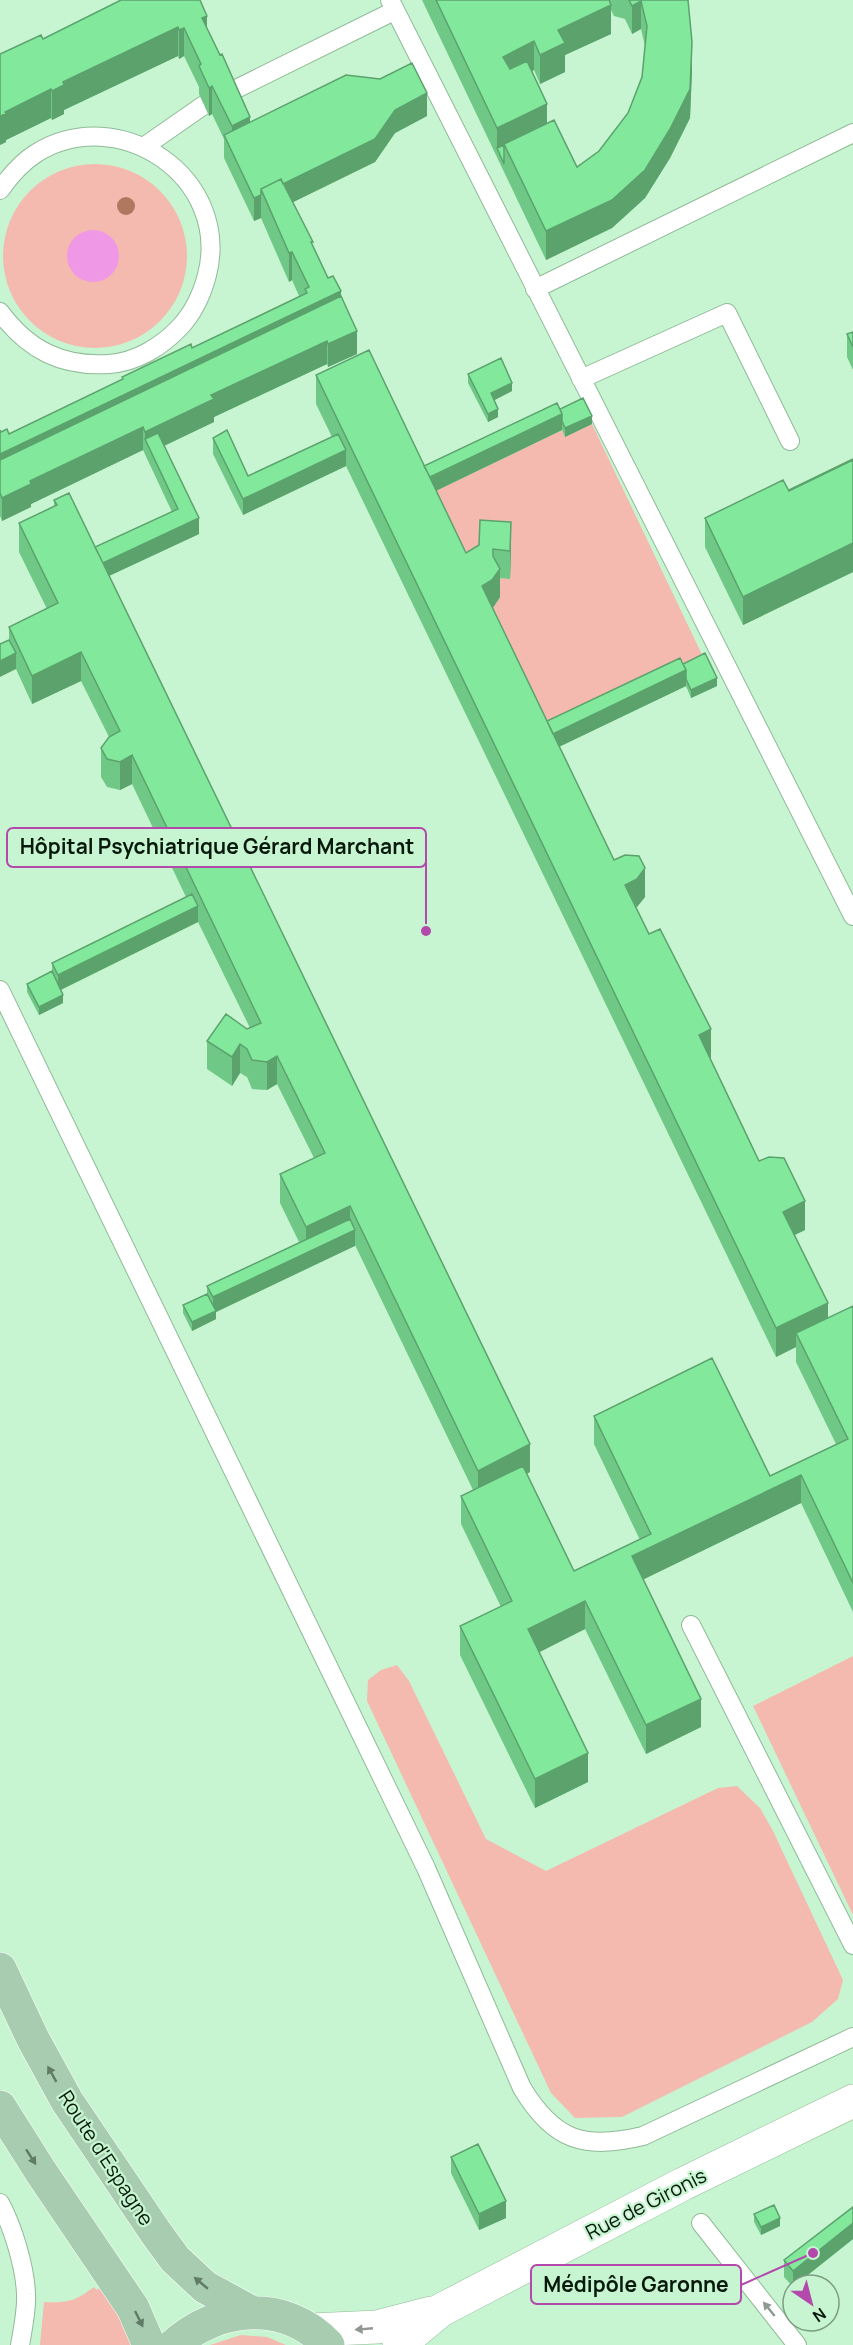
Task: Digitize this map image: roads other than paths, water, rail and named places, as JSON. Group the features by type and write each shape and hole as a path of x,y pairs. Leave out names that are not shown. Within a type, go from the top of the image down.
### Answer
{"main road":[{"name":"Route d'Espagne","path":"0,1970 33,2039 67,2101 175,2259 205,2287 251,2312"},
{"path":"0,2107 133,2308 149,2345"},
{"path":"174,2345 186,2334 206,2322 228,2315 251,2312 272,2314 292,2320 320,2338"}],"street":[{"name":"Rue de Gironis","path":"399,2345 441,2310 683,2184 853,2101"},
{"name":"Rue de Gironis","path":"320,2338 377,2327 441,2310"}],"lane":[{"path":"228,93 392,5 853,916"},
{"path":"145,146 204,105"},
{"path":"535,289 853,133"},
{"path":"0,190 13,173 34,154 61,142 89,136 117,138 145,146 169,162 189,183 203,208 210,236 210,264 203,292 189,317 169,338 145,354 118,363 89,365 61,360 35,348 13,330 0,312"},
{"path":"581,379 727,313 790,441"},
{"path":"0,990 421,1857 522,2088 535,2109 550,2125 570,2136 589,2142 617,2142 643,2136 853,2037"},
{"path":"691,1625 853,1945"},
{"path":"0,2204 7,2216 24,2275 27,2295 20,2345"},
{"path":"701,2223 797,2345"}],"place":[{"name":"Hôpital Psychiatrique Gérard Marchant","path":"426,931"},
{"name":"Médipôle Garonne","path":"813,2253"}]}
